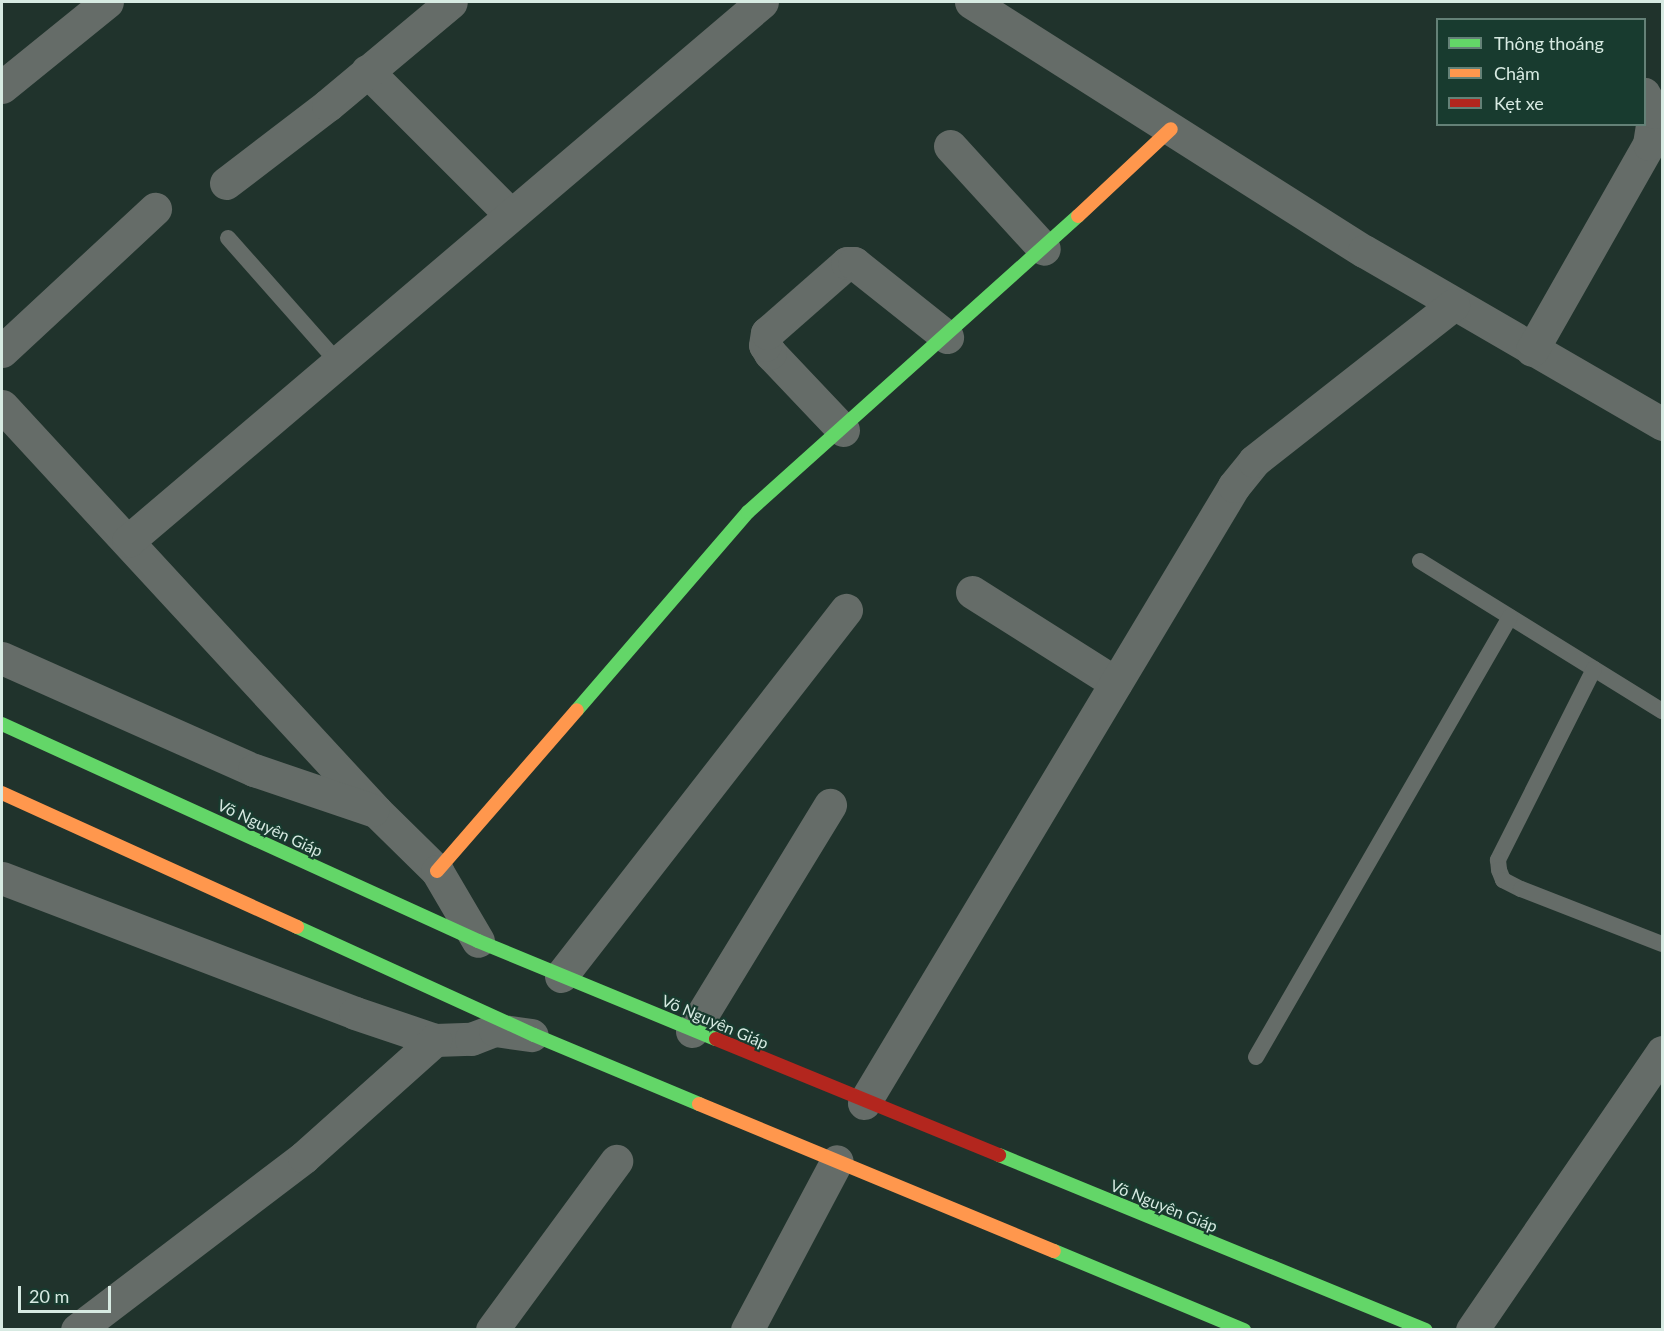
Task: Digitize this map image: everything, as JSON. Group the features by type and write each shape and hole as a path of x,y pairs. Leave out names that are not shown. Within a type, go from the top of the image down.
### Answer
{"main road":[{"path":"437,871 724,538 1044,249 1172,129"},
{"name":"Võ Nguyên Giáp","path":"2,724 478,941 864,1102 1425,1329"},
{"path":"2,793 534,1035 1244,1329"}],"street":[{"path":"2,87 108,2"},
{"path":"226,183 451,2"},
{"path":"128,541 762,2"},
{"path":"971,2 1452,305 1662,424"},
{"path":"368,71 510,214"},
{"path":"1532,350 1649,144 1654,112 1646,98"},
{"path":"950,147 1044,249"},
{"path":"2,351 155,209"},
{"path":"843,430 770,353 765,345 767,333 847,263 854,263 947,337"},
{"path":"864,1102 1234,486 1254,461 1452,305"},
{"path":"2,406 376,812 437,871 478,941"},
{"path":"972,592 1116,683"},
{"path":"561,976 846,610"},
{"path":"2,658 254,770 376,812"},
{"path":"692,1031 830,805"},
{"path":"2,878 355,1013 435,1040 471,1039 495,1030 534,1035"},
{"path":"77,1329 304,1157 435,1040"},
{"path":"1472,1329 1662,1052"},
{"path":"492,1329 616,1161"},
{"path":"747,1329 837,1161"}],"lane":[{"path":"228,238 337,361"},
{"path":"1420,561 1662,711"},
{"path":"1256,1057 1510,617"},
{"path":"1594,669 1498,860 1498,870 1503,880 1521,889 1662,944"}],"traffic: fast":[{"path":"577,710 748,512 1078,216"},
{"path":"2,724 478,941 716,1039"},
{"path":"297,927 534,1035 699,1104"},
{"path":"999,1155 1425,1330"},
{"path":"1054,1251 1244,1330"}],"traffic: slow":[{"path":"1078,216 1171,129"},
{"path":"437,871 577,710"},
{"path":"2,793 297,927"},
{"path":"699,1104 1054,1251"}],"traffic: jam":[{"path":"716,1039 999,1155"}]}
